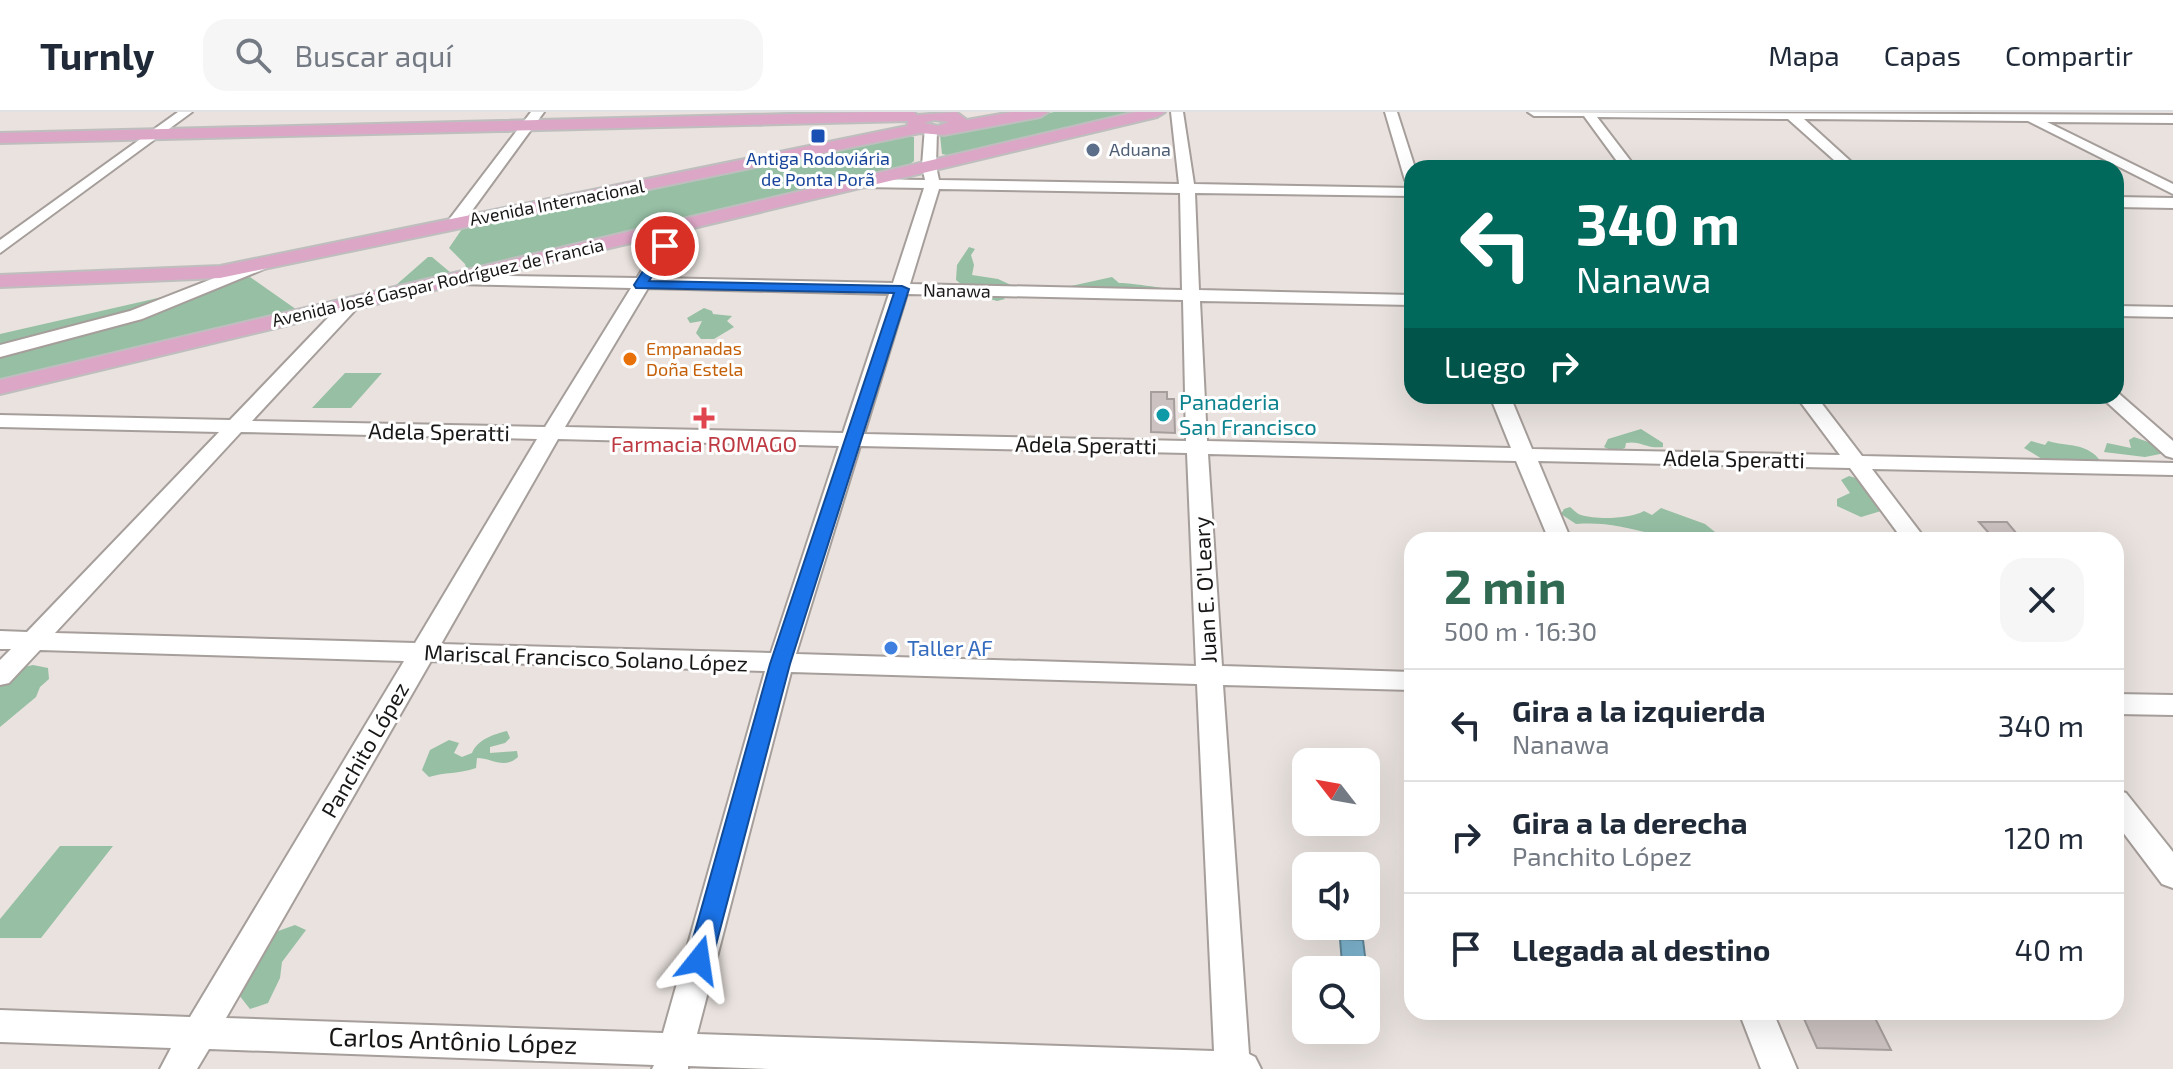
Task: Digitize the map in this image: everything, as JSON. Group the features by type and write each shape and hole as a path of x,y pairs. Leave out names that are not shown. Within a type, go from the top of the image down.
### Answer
{"main road":[{"path":"529,124 932,123 1006,112"},
{"name":"Avenida Internacional","path":"0,281 194,275 263,264 932,123 1040,112"},
{"name":"Avenida José Gaspar Rodríguez de Francia","path":"0,387 861,183 931,175 1157,112"},
{"path":"9,142 422,132 529,124 884,114 932,123"}],"street":[{"path":"0,248 186,112"},
{"name":"Juan E. O'Leary","path":"1177,112 1187,188 1197,448 1232,1069"},
{"path":"1391,112 1406,160"},
{"path":"1534,112 2173,119"},
{"path":"1588,112 1623,160"},
{"path":"1790,114 1842,160"},
{"path":"2023,115 2113,160"},
{"path":"673,1059 780,664 902,289 931,175 932,123"},
{"path":"454,224 529,124"},
{"path":"2124,166 2173,190"},
{"path":"931,175 1187,188 1404,192"},
{"path":"2124,202 2173,203"},
{"name":"Panchito López","path":"178,1069 550,435 677,226"},
{"path":"0,351 136,315 263,264"},
{"name":"Nanawa","path":"455,279 1404,300"},
{"path":"0,676 352,303"},
{"path":"2124,311 2173,312"},
{"path":"1503,404 1557,532"},
{"path":"1812,404 1909,532"},
{"path":"2119,404 2173,452"},
{"name":"Adela Speratti","path":"0,421 2173,469"},
{"name":"Mariscal Francisco Solano López","path":"0,640 1404,681"},
{"path":"2124,704 2173,705"},
{"path":"2124,811 2173,875"},
{"path":"1759,1020 1779,1069"},
{"name":"Carlos Antônio López","path":"0,1026 199,1032 673,1059 1243,1069"}],"green space":[{"path":"1054,112 1142,112 952,156 942,154 940,135 945,133"},
{"path":"905,136 914,137 914,161 907,166 467,271 465,264 449,248 468,225"},
{"path":"969,247 975,249 971,255 974,265 972,275 998,279 1011,285 998,293 1005,299 997,301 973,294 956,280 957,265"},
{"path":"428,257 451,273 395,286"},
{"path":"250,277 297,310 12,377 0,384 0,334"},
{"path":"1112,277 1119,283 1180,291 1071,286"},
{"path":"704,308 713,314 732,316 727,321 734,327 714,339 701,339 696,333 702,321 690,323 687,318"},
{"path":"345,373 382,373 351,408 312,408"},
{"path":"1641,429 1663,443 1663,447 1631,442 1615,452 1604,447 1608,439"},
{"path":"2134,437 2151,443 2165,453 2145,457 2104,452 2107,443 2131,448 2129,440"},
{"path":"2031,441 2084,448 2101,462 2047,462 2024,448"},
{"path":"1849,476 1859,479 1882,504 1881,511 1861,517 1837,506 1837,499 1850,493 1841,480"},
{"path":"1570,507 1581,515 1604,518 1630,516 1644,511 1652,515 1661,508 1705,524 1715,532 1644,532 1623,527 1576,524 1561,514"},
{"path":"33,665 48,668 49,679 40,687 36,697 0,727 0,679 14,669"},
{"path":"507,731 510,738 505,743 490,747 490,753 517,751 518,757 513,761 503,763 477,758 476,768 429,777 422,770 430,750 449,740 459,743 454,753 462,757 472,753 486,738"},
{"path":"60,846 113,846 41,938 0,938 0,919"},
{"path":"295,925 306,930 282,962 280,978 268,1003 250,1009 235,990 267,935"}],"water":[{"path":"1340,940 1363,940 1365,956 1341,956"}],"building":[{"name":"Panaderia San Francisco","path":"1151,392 1167,392 1167,399 1174,399 1175,433 1151,432"},
{"path":"1979,522 2007,522 2015,532 1988,532"},
{"path":"1805,1020 1876,1020 1891,1050 1817,1048"}],"place":[{"name":"Antiga Rodoviária de Ponta Porã","path":"818,136"},
{"name":"Aduana","path":"1093,150"},
{"name":"Empanadas Doña Estela","path":"630,359"},
{"name":"Panaderia San Francisco","path":"1163,415"},
{"name":"Farmacia ROMAGO","path":"704,418"},
{"name":"Taller AF","path":"891,648"}],"route":[{"path":"665,246 641,285 902,289 780,664 699,960"}]}
